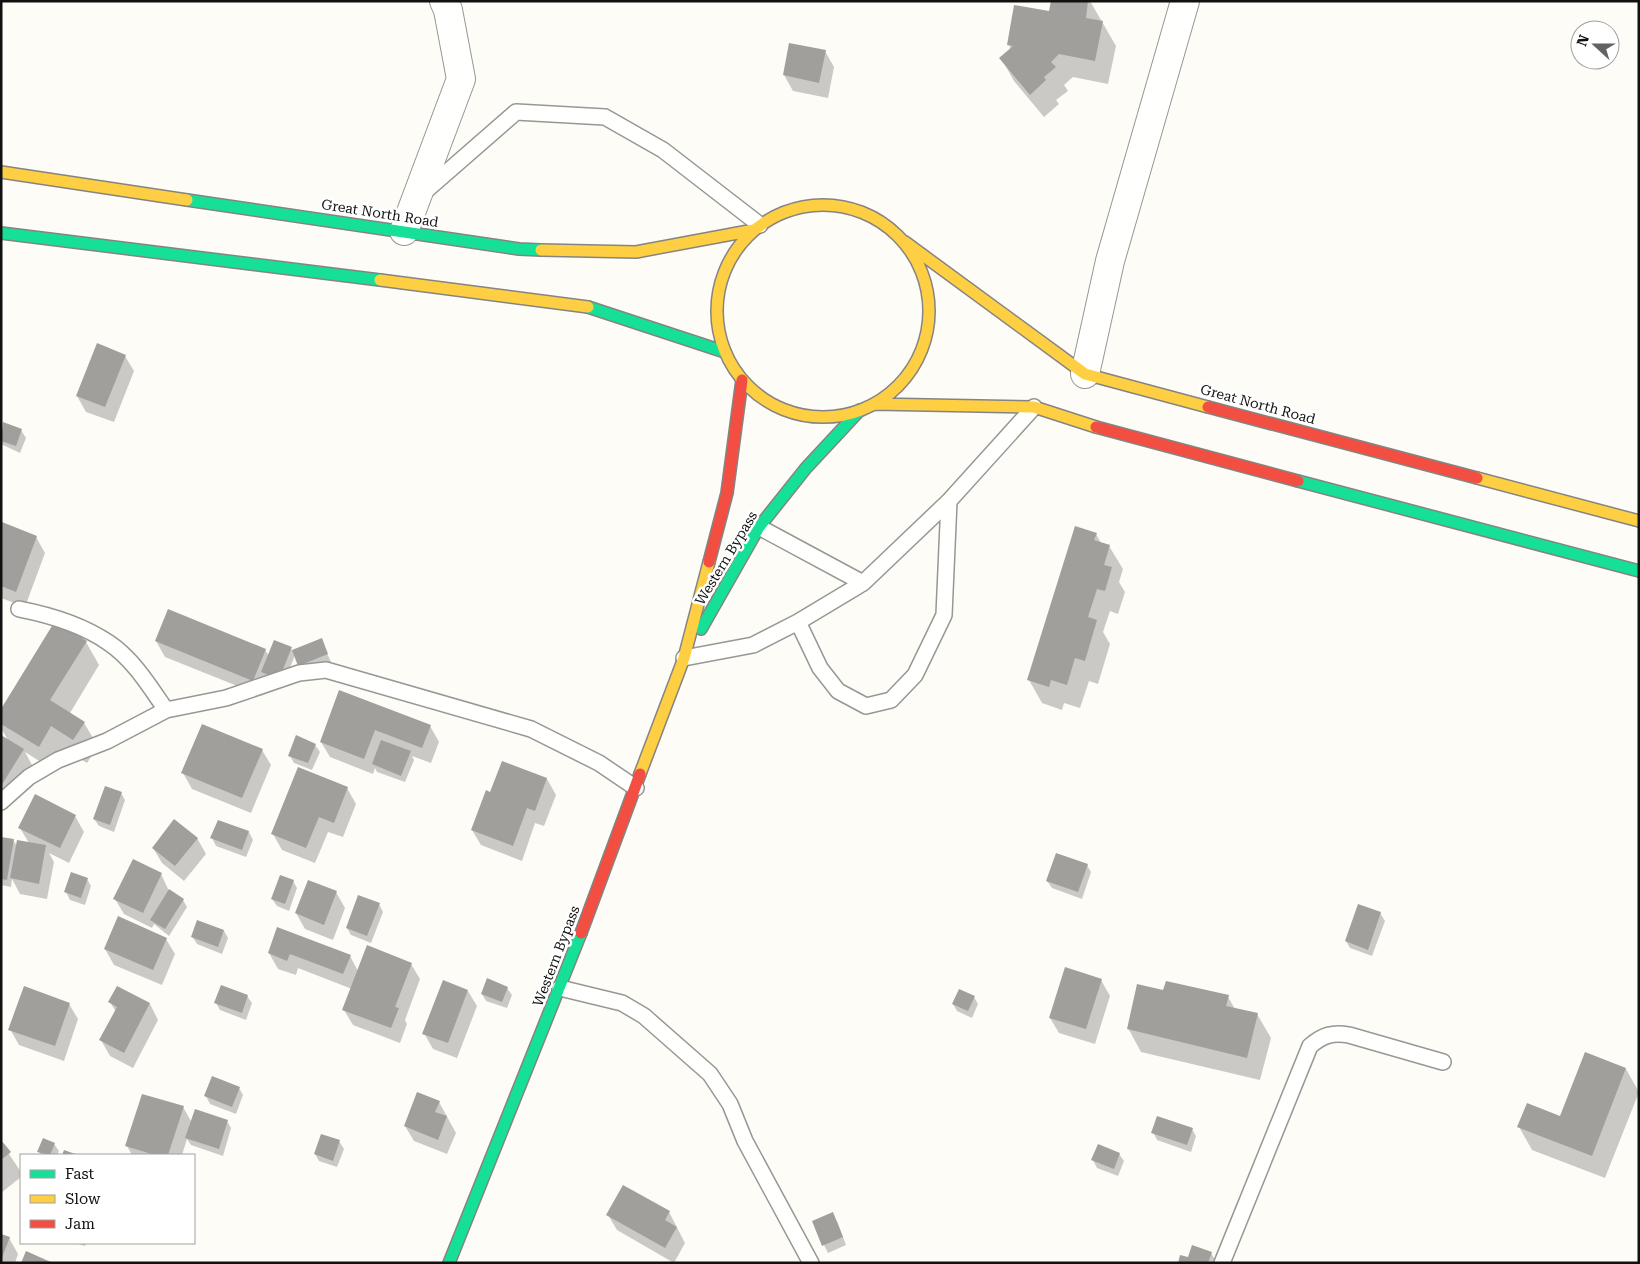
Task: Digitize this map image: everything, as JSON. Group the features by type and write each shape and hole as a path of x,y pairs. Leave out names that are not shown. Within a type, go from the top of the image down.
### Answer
{"main road":[{"name":"Great North Road","path":"1,172 519,249 636,252 757,228"},
{"path":"814,204 843,206 871,215 884,223 905,242 916,258 928,293 928,330 918,357 903,380 874,404 842,416 806,416 770,404 742,380 725,352 717,320 720,286 733,256 757,228 786,211 800,206 814,204"},
{"path":"1,233 586,306 725,352"},
{"name":"Great North Road","path":"905,242 1085,374 1639,521"},
{"name":"Western Bypass","path":"449,1263 560,988 684,658 727,494 742,380"},
{"path":"874,404 1034,407 1082,424 1639,571"},
{"name":"Western Bypass","path":"684,658 759,527 806,468 860,410"}],"street":[{"path":"404,231 461,79 448,10 444,1"},
{"path":"1085,374 1110,261 1185,1"}],"lane":[{"path":"415,200 516,112 605,117 663,150 757,228"},
{"path":"684,658 753,646 798,622 863,583 949,501 1034,407"},
{"path":"798,622 820,668 838,691 866,706 891,700 915,675 944,615 949,501"},
{"path":"759,527 863,583"},
{"path":"19,609 49,615 110,643 135,668 166,710"},
{"path":"1,802 29,777 58,760 107,741 166,710 226,698 299,673 326,670 532,730 599,763 636,788"},
{"path":"560,988 622,1003 644,1016 710,1074 730,1104 745,1141 811,1263"},
{"path":"1222,1263 1310,1046 1320,1038 1334,1033 1350,1035 1443,1062"}],"building":[{"path":"1051,1 1088,1 1086,18 1103,21 1095,61 1059,54 1051,62 1056,67 1044,77 1046,80 1030,95 999,58 1013,46 1007,45 1014,5 1049,11"},
{"path":"789,43 826,50 819,83 783,75"},
{"path":"97,343 126,355 105,407 76,396"},
{"path":"3,422 22,429 16,446 1,441"},
{"path":"2,522 37,536 16,592 1,586"},
{"path":"1075,526 1097,533 1094,540 1110,545 1104,565 1112,567 1105,591 1097,589 1088,617 1097,620 1085,661 1075,658 1067,685 1051,680 1049,687 1027,680"},
{"path":"168,609 266,649 253,681 155,641"},
{"path":"55,621 87,641 50,700 85,722 73,740 51,726 39,747 1,724 1,709"},
{"path":"322,638 328,654 298,666 292,650"},
{"path":"274,640 292,647 279,679 261,672"},
{"path":"339,690 431,725 422,748 375,730 364,759 320,742"},
{"path":"202,724 263,749 242,798 181,773"},
{"path":"1,735 24,749 1,786"},
{"path":"296,735 316,744 308,763 288,756"},
{"path":"381,740 411,751 401,776 372,764"},
{"path":"502,761 547,778 535,811 527,808 513,846 471,830 486,790 490,792"},
{"path":"298,767 348,787 334,823 319,817 306,848 271,834"},
{"path":"105,786 122,792 110,825 93,819"},
{"path":"35,794 76,815 60,848 18,828"},
{"path":"174,819 198,838 175,866 152,848"},
{"path":"218,820 249,831 242,850 210,838"},
{"path":"1,837 14,839 7,880 1,879"},
{"path":"17,840 46,845 39,884 10,878"},
{"path":"1056,853 1088,864 1078,892 1046,881"},
{"path":"133,859 162,873 143,913 113,899"},
{"path":"71,872 88,878 81,898 64,892"},
{"path":"280,875 294,880 285,904 271,899"},
{"path":"308,880 337,891 324,925 295,913"},
{"path":"169,889 184,899 165,929 150,920"},
{"path":"358,895 380,903 367,936 346,928"},
{"path":"1358,904 1381,912 1368,950 1345,941"},
{"path":"118,916 167,938 153,970 104,949"},
{"path":"197,920 224,930 218,947 191,937"},
{"path":"277,927 351,955 343,974 290,954 287,961 268,953"},
{"path":"367,945 412,963 395,1007 399,1008 391,1028 342,1010"},
{"path":"1065,967 1102,979 1086,1029 1049,1018"},
{"path":"487,978 508,987 502,1002 481,994"},
{"path":"443,980 468,990 448,1043 422,1034"},
{"path":"1166,981 1229,995 1226,1006 1258,1013 1247,1058 1127,1029 1137,984 1163,990"},
{"path":"221,985 248,995 242,1013 214,1003"},
{"path":"24,986 70,1003 55,1046 8,1030"},
{"path":"117,986 150,1003 124,1053 99,1040 117,1007 108,1002"},
{"path":"959,989 975,996 968,1011 952,1004"},
{"path":"1585,1052 1626,1068 1592,1156 1517,1127 1527,1103 1560,1116"},
{"path":"212,1076 240,1087 232,1107 204,1096"},
{"path":"417,1092 440,1101 435,1112 447,1116 438,1140 404,1126"},
{"path":"142,1094 184,1106 168,1154 152,1154 125,1146"},
{"path":"195,1109 228,1120 219,1149 185,1138"},
{"path":"1157,1116 1193,1128 1187,1145 1151,1133"},
{"path":"321,1134 340,1140 333,1161 314,1154"},
{"path":"43,1138 55,1143 50,1154 37,1152"},
{"path":"1,1140 11,1152 1,1160"},
{"path":"1098,1144 1120,1153 1114,1169 1091,1160"},
{"path":"64,1150 75,1154 62,1154"},
{"path":"623,1185 670,1211 665,1220 677,1227 665,1248 606,1215"},
{"path":"833,1212 843,1237 822,1246 812,1221"},
{"path":"1,1234 10,1237 1,1260"},
{"path":"1192,1245 1212,1252 1208,1263 1178,1263 1180,1255 1188,1257"},
{"path":"26,1251 53,1263 21,1263"}],"traffic: fast":[{"path":"187,200 519,249 541,250"},
{"path":"1,233 380,280"},
{"path":"588,307 725,352"},
{"path":"701,629 759,527 806,468 860,410"},
{"path":"1298,481 1639,571"},
{"path":"449,1263 581,933"}],"traffic: slow":[{"path":"1,172 187,200"},
{"path":"813,205 833,205 854,209 873,217 898,236 911,252 921,270 927,290 929,311 927,332 921,352 911,370 898,386 873,405 854,413 833,417 813,417 792,413 773,405 756,393 741,378 729,361 721,342 717,321 717,301 721,280 729,261 741,244 756,229 773,217 792,209 813,205"},
{"path":"541,250 636,252 754,230"},
{"path":"905,242 1085,374 1208,407"},
{"path":"380,280 588,307"},
{"path":"875,404 1034,407 1096,427"},
{"path":"1477,478 1639,521"},
{"path":"640,774 684,658 709,562"}],"traffic: jam":[{"path":"709,562 727,493 742,380"},
{"path":"1208,407 1477,478"},
{"path":"1096,427 1298,481"},
{"path":"581,933 640,774"}]}
